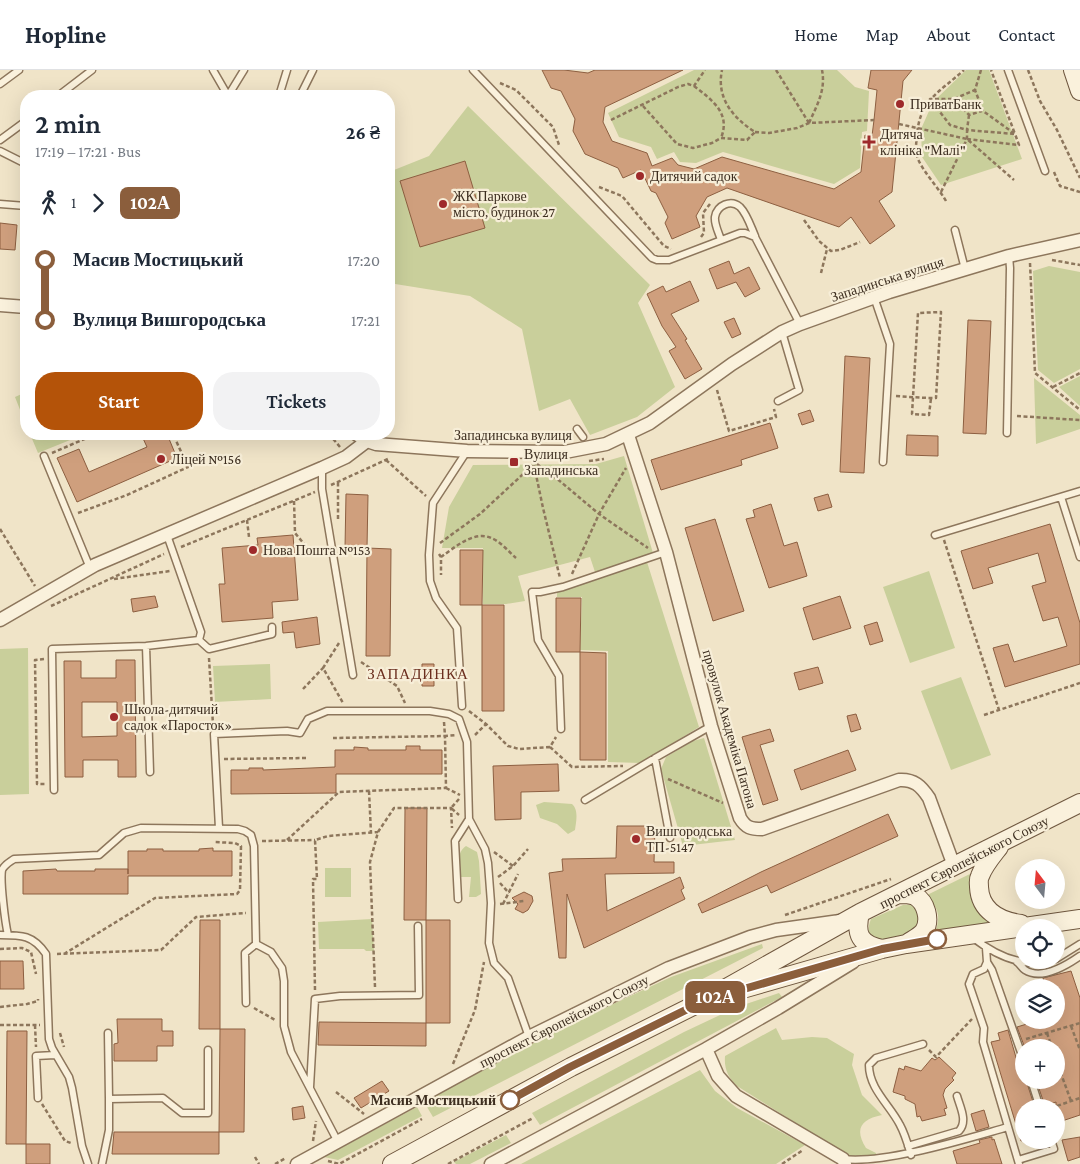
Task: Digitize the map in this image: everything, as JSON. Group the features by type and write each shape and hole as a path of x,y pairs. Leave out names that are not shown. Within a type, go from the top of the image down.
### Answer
{"main road":[{"path":"1072,70 1080,91"},
{"name":"проспект Європейського Союзу","path":"392,1164 570,1067 706,1000 854,916 1080,803"},
{"path":"1002,842 986,863 979,878 980,895 986,908 1000,919 1015,922"},
{"path":"899,894 915,896 921,901 926,911 927,922 924,930 918,937 906,944"},
{"path":"854,916 858,923 861,938 874,952"},
{"name":"проспект Європейського Союзу","path":"1065,921 1080,919"},
{"name":"проспект Європейського Союзу","path":"706,1000 906,944 1015,928"}],"street":[{"name":"Западинська вулиця","path":"367,441 376,444 467,451 537,461 565,452 606,444 650,423 732,364 782,332 800,324 874,297 964,269 1009,262 1080,240"},
{"path":"0,305 20,307"},
{"name":"провулок Академіка Патона","path":"628,435 711,726 740,818 745,826 751,829 762,829 899,780 909,779 923,789 929,798 954,866"},
{"path":"0,620 90,568 346,457 367,441"},
{"name":"проспект Європейського Союзу","path":"296,1164 530,1037 669,968 728,944 776,930 854,916"},
{"name":"проспект Європейського Союзу","path":"491,1164 706,1049 874,952"},
{"path":"706,1049 718,1076 736,1096 844,1162"}],"lane":[{"path":"0,84 19,70"},
{"path":"66,90 92,70"},
{"path":"213,70 225,90"},
{"path":"232,90 244,70"},
{"path":"281,90 287,70"},
{"path":"303,90 313,70"},
{"path":"473,70 652,258 669,260 745,233 755,237"},
{"path":"1008,70 1045,171"},
{"path":"0,140 20,125"},
{"path":"0,152 20,161"},
{"path":"0,204 20,206"},
{"path":"721,240 715,217 718,210 728,204 736,204 741,208 800,324"},
{"path":"955,230 964,269"},
{"path":"1007,433 1009,262"},
{"path":"874,297 890,344 883,462"},
{"path":"778,401 799,390 782,332"},
{"path":"577,429 583,437"},
{"path":"462,706 457,628 436,598 430,581 428,554 433,502 467,451"},
{"path":"44,456 90,568"},
{"path":"322,468 322,489 353,675"},
{"path":"938,534 1080,491"},
{"path":"1061,497 1080,557"},
{"path":"167,535 201,632 199,640"},
{"path":"561,729 559,676 538,640 532,592 565,586 661,553"},
{"path":"54,790 52,649 146,646 199,640 209,649 272,634 272,627"},
{"path":"146,646 150,772"},
{"path":"219,828 214,734 287,731 300,733 308,719 326,711 430,711 444,713 459,719 466,739 469,819 485,849 486,856 491,903 489,943 494,963 508,978 530,1037"},
{"path":"585,800 711,726"},
{"path":"655,758 670,838"},
{"path":"458,900 456,841 469,819"},
{"path":"8,935 3,912 2,871 7,863 14,859 99,855 124,833 141,828 219,828 245,830 253,841 256,944"},
{"path":"310,1088 315,999 340,996 419,995 418,926"},
{"path":"0,935 22,935 41,946 46,954 49,1039 72,1088 82,1146 88,1164"},
{"path":"969,935 986,948 1015,961"},
{"path":"246,1003 245,953 256,944"},
{"path":"256,944 271,952 282,968 284,981 284,1026 291,1052 338,1142"},
{"path":"1065,953 1080,944"},
{"path":"986,948 987,962 984,969 973,974 968,984 984,1028 983,1042 1019,1162 1054,1149"},
{"path":"1065,965 1080,956"},
{"path":"987,962 992,970 1016,1039"},
{"path":"1024,969 1034,974 1054,969"},
{"path":"102,1164 108,1130 108,1033"},
{"path":"911,1155 901,1125 873,1084 869,1065 876,1058 924,1044"},
{"path":"109,1099 163,1098 182,1113 208,1113 208,1050"},
{"path":"38,1098 36,1056 55,1055"},
{"path":"908,1146 959,1131 963,1127 964,1122 957,1096"},
{"path":"844,1162 872,1163 911,1155 1008,1127"}],"path":[{"path":"694,86 705,70"},
{"path":"722,70 720,79 729,109 742,124 755,132 769,133 798,128 809,123 874,120"},
{"path":"776,70 809,123"},
{"path":"809,123 821,95 824,80 822,70"},
{"path":"946,202 918,159 916,147 917,128 919,118 930,99 964,70"},
{"path":"981,70 975,90 983,111 1015,134"},
{"path":"899,124 966,139 1019,145 991,70"},
{"path":"1028,70 1040,101 1057,130 1080,178"},
{"path":"493,80 516,90 553,127 560,147"},
{"path":"611,120 688,84 694,86 711,99 722,115 725,128 721,138"},
{"path":"930,99 954,100 975,90"},
{"path":"930,99 950,125 967,130 1015,134"},
{"path":"954,100 969,116"},
{"path":"643,106 677,144 692,148 712,143 721,138 746,140 755,132"},
{"path":"969,116 983,111"},
{"path":"941,192 966,139 969,116"},
{"path":"966,139 1014,180"},
{"path":"1053,168 1060,186 1080,192"},
{"path":"596,185 622,196 664,246 673,249"},
{"path":"699,239 704,233 703,213 711,202"},
{"path":"804,220 819,241 831,251 840,250 860,242"},
{"path":"821,273 827,248"},
{"path":"1009,262 1037,260"},
{"path":"1052,260 1080,265"},
{"path":"1030,262 1035,373 1080,410"},
{"path":"887,395 913,397 936,398 941,312 918,313 913,397 912,414 929,416 930,398"},
{"path":"1053,387 1080,373"},
{"path":"716,389 730,431 776,417 772,402 778,401"},
{"path":"1007,416 1080,420"},
{"path":"44,456 82,440"},
{"path":"69,517 127,495 188,467 176,440"},
{"path":"334,440 340,447"},
{"path":"43,610 173,551 338,482 393,456"},
{"path":"586,462 611,456"},
{"path":"385,460 433,502"},
{"path":"527,463 537,461"},
{"path":"537,461 539,467 561,482 599,514 661,553"},
{"path":"428,554 434,546 480,514 537,461"},
{"path":"537,461 543,508 565,586"},
{"path":"565,586 599,514 629,462"},
{"path":"338,482 338,520"},
{"path":"294,501 295,533 310,551"},
{"path":"247,520 249,537"},
{"path":"0,529 41,596"},
{"path":"938,534 999,710"},
{"path":"440,557 466,540 482,535 493,538 516,558"},
{"path":"434,546 440,557 441,576"},
{"path":"109,580 179,570"},
{"path":"303,689 323,668 346,632"},
{"path":"350,654 397,686 409,710"},
{"path":"35,660 37,784"},
{"path":"323,668 347,710"},
{"path":"210,670 214,734"},
{"path":"984,715 1080,683"},
{"path":"462,706 486,724 508,746 519,749 550,747 561,729"},
{"path":"444,713 446,788"},
{"path":"333,738 445,736 466,739 486,724"},
{"path":"221,759 306,758"},
{"path":"287,840 339,792 446,788 462,796"},
{"path":"369,791 371,833"},
{"path":"375,996 370,862 378,832 394,808 451,808 452,833 456,841"},
{"path":"253,841 315,840 328,836 378,832"},
{"path":"315,840 317,879 313,879 315,999"},
{"path":"64,954 155,898 237,894 240,890 241,846 214,842"},
{"path":"509,893 494,878 513,866 528,849"},
{"path":"494,854 493,851 513,866"},
{"path":"503,904 518,874"},
{"path":"491,903 503,904 524,901"},
{"path":"57,954 161,950 196,917 255,912"},
{"path":"451,1068 475,1010 489,943"},
{"path":"0,949 22,948 31,952 36,981"},
{"path":"0,1007 38,1001 37,991"},
{"path":"246,1003 284,1026"},
{"path":"924,1044 936,1057 978,1012"},
{"path":"1027,1039 1080,1023"},
{"path":"0,1025 49,1024"},
{"path":"35,1025 36,1056"},
{"path":"1071,1026 1080,1050"},
{"path":"59,1030 65,1053"},
{"path":"1047,1033 1049,1039"},
{"path":"1065,1085 1071,1101"},
{"path":"336,1092 365,1115"},
{"path":"38,1098 65,1141 82,1146"},
{"path":"1065,1103 1080,1098"},
{"path":"313,1143 319,1105"},
{"path":"448,1164 532,1118"},
{"path":"339,1164 422,1119"},
{"path":"782,1164 814,1142"},
{"path":"255,1157 259,1164"}],"green space":[{"path":"694,70 837,70 855,87 869,91 867,131 862,132 860,168 834,184 723,152 696,163 680,162 674,152 657,159 651,147 619,137 608,113"},
{"path":"966,70 989,70 1022,159 941,185 922,157 921,129 933,102"},
{"path":"468,106 650,285 638,303 675,387 637,417 590,435 570,399 539,411 522,329 470,296 395,284 395,170 429,156"},
{"path":"1049,266 1080,272 1080,369 1054,383 1038,370 1033,271"},
{"path":"1080,376 1080,406 1059,387"},
{"path":"1034,378 1080,415 1080,429 1036,444"},
{"path":"20,395 20,410 15,397"},
{"path":"33,440 70,440 38,453"},
{"path":"624,456 653,553 595,572 590,557 518,576 525,601 506,604 483,604 483,548 442,548 449,507 473,465 596,464"},
{"path":"647,562 699,727 641,763 608,762 608,651 580,650 582,597 557,597 557,592"},
{"path":"929,571 955,648 910,663 883,587"},
{"path":"28,648 29,794 0,795 0,649"},
{"path":"270,664 271,699 215,702 213,666"},
{"path":"961,677 991,755 951,770 921,691"},
{"path":"704,738 735,840 683,846 661,769 666,757 693,741"},
{"path":"544,802 572,804 576,813 575,830 568,834 557,824 540,818 536,805"},
{"path":"466,846 477,852 479,861 481,894 476,897 469,897 471,877 461,877 460,875 459,855"},
{"path":"325,868 351,868 351,897 325,897"},
{"path":"974,872 993,923 935,933 938,912 925,896"},
{"path":"903,905 913,905 922,918 912,937 888,940 874,939 870,935 869,929 871,919"},
{"path":"372,919 374,951 366,951 364,949 319,949 318,922"},
{"path":"762,944 763,948 433,1117 424,1102 596,1012 671,977"},
{"path":"779,993 782,997 540,1125 532,1113 684,1032 737,1007"},
{"path":"776,1028 782,1040 812,1037 827,1038 854,1054 852,1065 862,1095 882,1115 869,1119 860,1130 862,1141 866,1148 876,1153 876,1157 854,1157 842,1152 737,1086 731,1079 727,1073 725,1056"},
{"path":"700,1070 715,1091 737,1108 805,1145 776,1164 521,1164"},
{"path":"417,1107 422,1116 338,1160 324,1157"},
{"path":"506,1135 511,1143 470,1164 456,1164 454,1162"}],"building":[{"path":"542,70 588,73 595,70 683,70 605,107 603,122 612,141 647,153 652,166 672,158 678,165 694,169 722,157 834,189 861,172 865,135 872,136 877,90 868,88 871,70 912,70 903,81 892,192 879,201 895,226 870,244 851,217 839,227 727,188 707,197 696,216 700,227 672,239 665,223 668,217 656,193 651,191 641,170 623,178 618,168 585,154 573,131 575,119 561,91 551,88"},
{"name":"ЖК Паркове місто, будинок 27","path":"465,161 485,228 420,247 400,181"},
{"path":"0,223 17,225 15,250 0,249"},
{"path":"729,261 734,274 749,267 760,289 745,297 736,282 717,289 709,269"},
{"path":"690,281 699,301 671,314 687,339 685,340 702,369 685,379 669,351 676,347 662,326 647,294 663,286 666,292"},
{"path":"734,318 741,334 732,338 724,322"},
{"path":"968,320 991,321 986,434 963,433"},
{"path":"845,356 870,358 864,473 840,472"},
{"path":"810,410 814,421 802,425 798,414"},
{"path":"770,423 778,448 741,460 742,465 661,490 651,460"},
{"path":"907,435 938,436 938,456 906,455"},
{"path":"144,440 170,440 177,458 77,502 57,458 79,449 89,472 147,447"},
{"path":"346,494 368,495 367,548 345,548"},
{"path":"828,494 832,507 818,511 814,498"},
{"path":"771,504 784,546 797,542 807,576 769,588 746,519 755,517 753,510"},
{"path":"715,519 744,611 713,621 685,528"},
{"path":"1050,524 1080,623 1080,664 1005,687 993,648 1008,644 1014,662 1067,646 1058,617 1043,621 1032,586 1046,582 1038,553 988,568 993,583 973,589 961,551"},
{"path":"293,535 298,600 272,602 273,618 222,622 219,584 225,584 222,548 258,545 257,538"},
{"path":"367,548 391,549 390,656 366,656"},
{"path":"460,550 483,550 482,605 460,605"},
{"path":"155,596 158,607 133,612 131,599"},
{"path":"840,596 851,628 813,640 803,608"},
{"path":"556,598 581,598 580,652 556,652"},
{"path":"482,605 504,605 504,711 482,711"},
{"path":"317,617 320,644 296,648 294,632 283,633 282,622"},
{"path":"877,622 883,641 870,645 864,626"},
{"path":"580,652 606,653 606,760 580,760"},
{"path":"116,660 135,660 136,777 118,777 118,760 83,760 83,777 65,777 64,661 81,661 81,678 116,678","holes":["82,702 117,702 117,736 82,737"]},
{"path":"422,664 434,664 434,686 422,686"},
{"path":"818,667 823,683 799,690 794,673"},
{"path":"856,714 861,729 851,732 847,716"},
{"path":"770,729 774,741 760,745 778,800 763,805 742,737"},
{"path":"406,746 420,746 420,750 442,750 442,774 336,774 336,793 231,794 231,770 335,767 335,750 354,750 354,747 368,748 368,750 406,750"},
{"path":"848,750 856,770 801,790 794,770"},
{"path":"558,764 559,791 521,792 521,819 495,820 493,766"},
{"path":"405,808 427,808 426,920 404,920"},
{"path":"888,814 898,836 771,893 767,885 702,913 698,904 761,872"},
{"path":"617,826 655,826 654,862 674,862 674,873 605,874 607,911 680,877 684,888 681,890 685,899 584,948 567,894 566,958 559,958 549,873 563,871 562,859 616,858"},
{"path":"213,848 213,851 232,851 232,876 128,876 128,894 23,894 23,871 128,869 128,851 163,849 163,851 199,851 199,849"},
{"path":"524,892 532,896 533,901 528,910 523,913 515,909 518,904 512,898"},
{"path":"200,920 220,920 220,1029 199,1029"},
{"path":"426,920 450,920 450,1023 426,1023"},
{"path":"0,961 23,961 24,989 0,989"},
{"path":"1071,971 1080,998 1080,1115 1065,1120 1065,1099 1043,1099 1039,1089 1065,1089 1065,1039 1022,1039 1018,1029 1065,1029 1065,979 1043,978"},
{"path":"117,1019 162,1019 162,1031 173,1031 173,1046 157,1046 157,1061 114,1061 114,1044 118,1043"},
{"path":"319,1022 426,1023 426,1046 318,1045"},
{"path":"220,1029 245,1029 244,1132 219,1132"},
{"path":"1008,1030 1015,1054 1015,1089 1029,1089 1032,1099 1015,1099 1015,1121 991,1042 1000,1040 998,1033"},
{"path":"7,1031 27,1031 26,1144 6,1144"},
{"path":"939,1057 956,1073 952,1078 954,1080 945,1089 943,1095 947,1108 944,1109 946,1115 922,1121 920,1116 917,1117 915,1104 905,1099 905,1096 893,1092 899,1068 904,1070 905,1066 921,1071 932,1058 935,1060"},
{"path":"382,1081 389,1091 361,1108 354,1098"},
{"path":"303,1106 305,1118 293,1120 292,1108"},
{"path":"984,1110 989,1127 976,1131 971,1114"},
{"path":"114,1132 219,1132 219,1154 112,1154"},
{"path":"992,1137 1002,1164 957,1164 953,1151 980,1143 979,1140"},
{"path":"1080,1137 1080,1157 1068,1161 1065,1149 1065,1140"},
{"path":"26,1144 50,1144 50,1164 26,1164"}],"bus line":[{"name":"102А","path":"510,1100 570,1067 706,1000 882,949 937,939"}],"place":[{"name":"ПриватБанк","path":"900,104"},
{"name":"Дитяча клініка \"Малі\"","path":"869,142"},
{"name":"Дитячий садок","path":"640,176"},
{"name":"ЖК Паркове місто, будинок 27","path":"443,204"},
{"name":"Ліцей №156","path":"161,459"},
{"name":"Вулиця Западинська","path":"514,462"},
{"name":"Нова Пошта №153","path":"253,550"},
{"name":"Школа-дитячий садок «Паросток»","path":"114,717"},
{"name":"Вишгородська ТП-5147","path":"636,839"},
{"name":"Масив Мостицький","path":"510,1100"}],"district":[{"name":"ЗАПАДИНКА","path":"418,674"}]}
